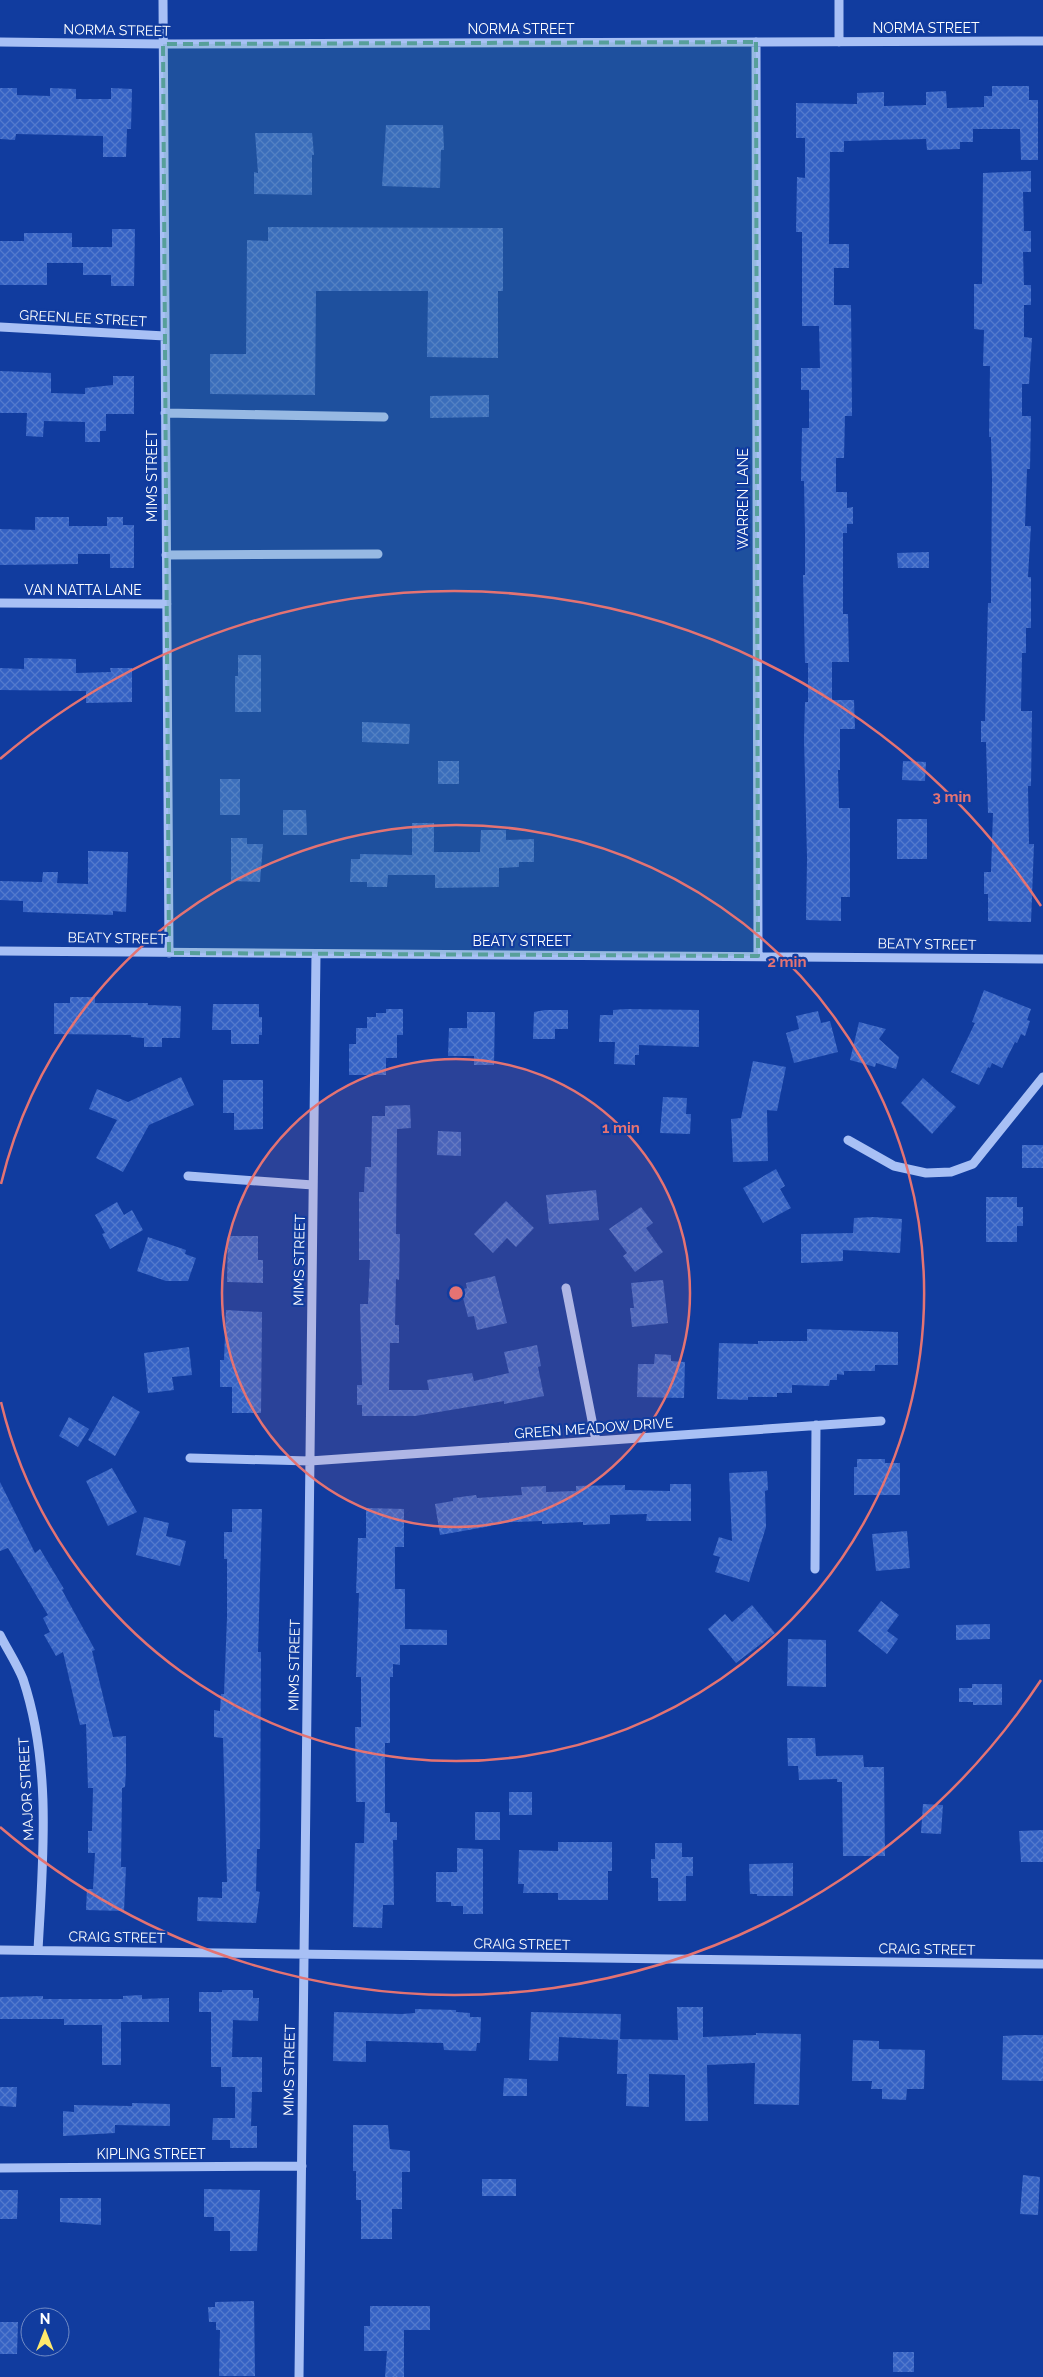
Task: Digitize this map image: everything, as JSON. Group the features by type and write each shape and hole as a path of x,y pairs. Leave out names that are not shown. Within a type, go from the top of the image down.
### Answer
{"street":[{"name":"MIMS STREET","path":"163,0 169,952"},
{"path":"839,0 839,42"},
{"name":"NORMA STREET","path":"0,42 163,44 1043,41"},
{"name":"WARREN LANE","path":"756,42 758,956"},
{"name":"GREENLEE STREET","path":"0,327 165,336"},
{"path":"165,414 384,417"},
{"path":"166,555 378,554"},
{"name":"VAN NATTA LANE","path":"0,603 167,604"},
{"name":"BEATY STREET","path":"0,951 1043,959"},
{"name":"MIMS STREET","path":"299,2377 316,954"},
{"path":"848,1140 894,1166 926,1173 951,1172 973,1164 1043,1077"},
{"path":"188,1176 313,1186"},
{"path":"566,1288 596,1441"},
{"name":"GREEN MEADOW DRIVE","path":"190,1458 310,1462 881,1421"},
{"path":"815,1569 816,1426"},
{"name":"MAJOR STREET","path":"0,1635 22,1677 36,1729 45,1819 38,1950"},
{"name":"CRAIG STREET","path":"0,1950 304,1952 662,1961 1043,1964"},
{"name":"KIPLING STREET","path":"0,2168 302,2166"}],"highlighted area":[{"path":"756,42 758,956 169,953 163,44"}],"building":[{"path":"992,86 1029,86 1029,100 1038,100 1038,160 1021,160 1020,129 973,129 973,142 960,142 960,149 927,150 926,139 844,141 844,152 830,152 829,244 849,244 849,268 834,268 834,305 851,305 852,416 845,416 844,458 836,458 836,492 847,492 847,508 853,507 853,524 847,524 847,533 843,533 843,614 848,614 849,662 832,662 832,700 854,700 855,729 840,729 840,770 838,770 839,808 850,808 850,897 841,897 841,921 806,920 807,858 804,739 805,702 808,702 808,663 805,663 803,575 805,575 804,481 801,481 802,428 809,428 809,390 801,390 801,368 820,368 819,326 802,326 802,232 796,232 797,177 805,178 805,138 796,138 796,103 857,104 857,93 884,92 884,106 926,105 926,92 946,91 947,108 984,107 984,96 992,96"},
{"path":"0,88 17,88 17,95 50,96 50,88 76,89 76,99 111,99 111,88 132,89 131,129 127,129 126,157 103,157 103,136 16,134 15,140 0,139"},
{"path":"386,125 443,125 444,150 441,150 440,188 382,186"},
{"path":"255,133 312,133 314,155 312,155 312,195 254,194 254,172 258,173"},
{"path":"1031,171 1031,192 1023,192 1024,231 1031,231 1031,252 1023,252 1024,285 1031,285 1031,305 1024,305 1024,337 1032,338 1029,384 1022,384 1022,416 1031,416 1030,469 1027,469 1025,526 1031,526 1028,577 1031,577 1031,628 1026,628 1026,653 1022,653 1021,711 1032,711 1031,786 1028,786 1029,844 1034,844 1031,922 988,921 988,894 984,894 984,872 991,872 993,813 988,813 986,742 981,742 981,721 985,721 988,603 991,603 992,479 991,437 989,437 990,366 983,366 984,330 974,329 974,284 982,284 983,173"},
{"path":"268,227 503,228 503,291 498,291 498,358 427,357 428,291 316,291 315,395 210,394 210,354 246,354 247,240 268,241"},
{"path":"112,229 135,229 134,286 111,286 111,275 83,275 83,263 47,263 47,285 0,285 0,241 24,241 24,233 72,233 72,247 112,247"},
{"path":"0,371 51,373 51,393 85,394 85,388 113,385 113,376 134,376 134,414 106,414 106,431 100,431 100,442 85,442 85,422 44,421 43,437 26,436 27,413 0,413"},
{"path":"489,395 489,417 430,418 430,396"},
{"path":"35,517 69,517 69,526 107,526 107,517 123,517 123,525 134,525 134,568 110,568 110,554 78,554 78,564 0,565 0,529 35,530"},
{"path":"929,552 929,568 898,568 897,553"},
{"path":"238,655 261,655 261,712 235,712 235,676 238,676"},
{"path":"24,658 76,659 76,673 111,672 110,668 132,668 132,702 86,703 86,691 0,690 0,668 24,669"},
{"path":"362,722 410,724 409,744 362,742"},
{"path":"438,761 459,761 459,784 438,784"},
{"path":"903,761 926,762 925,781 902,780"},
{"path":"220,779 240,779 240,815 220,815"},
{"path":"283,810 306,810 307,835 283,835"},
{"path":"897,819 927,819 927,859 897,859"},
{"path":"412,823 434,823 434,852 480,852 481,830 506,830 506,840 534,839 534,862 519,862 519,867 499,868 499,887 435,888 435,875 388,875 387,887 367,887 367,882 350,882 351,859 360,859 360,854 412,855"},
{"path":"231,838 247,838 247,844 263,844 260,882 231,881"},
{"path":"88,851 128,852 126,912 113,911 113,915 23,912 23,901 0,900 0,881 42,882 43,872 58,872 57,883 88,884"},
{"path":"984,990 1031,1009 1027,1020 1030,1021 1025,1036 1021,1034 1017,1043 1015,1042 1002,1068 992,1063 990,1068 988,1067 979,1085 951,1072 975,1023 972,1022"},
{"path":"70,997 95,997 95,1003 148,1003 148,1005 181,1006 180,1038 162,1038 162,1047 144,1047 144,1038 131,1037 131,1035 54,1034 54,1003 70,1003"},
{"path":"213,1004 259,1004 259,1017 262,1017 262,1035 259,1035 259,1044 231,1044 231,1030 212,1030"},
{"path":"386,1009 403,1009 403,1035 397,1035 397,1058 386,1058 386,1075 349,1075 349,1044 356,1044 356,1028 367,1028 367,1017 376,1017 376,1013 386,1013"},
{"path":"568,1010 568,1029 555,1029 555,1039 533,1039 534,1012"},
{"path":"613,1010 699,1010 699,1047 639,1045 639,1055 635,1055 635,1065 614,1064 615,1042 599,1042 600,1015 613,1015"},
{"path":"818,1011 821,1023 830,1021 838,1052 794,1063 786,1033 799,1029 796,1016"},
{"path":"467,1012 495,1012 494,1065 474,1065 474,1056 448,1056 449,1028 467,1028"},
{"path":"859,1022 886,1029 879,1039 899,1057 896,1069 876,1063 875,1067 850,1060"},
{"path":"753,1061 786,1067 777,1111 767,1110 768,1161 733,1162 731,1119 741,1118"},
{"path":"181,1077 194,1105 149,1125 123,1172 96,1158 117,1120 89,1109 97,1089 128,1102"},
{"path":"923,1078 956,1107 932,1134 901,1103"},
{"path":"223,1080 263,1080 263,1129 234,1130 234,1113 223,1113"},
{"path":"663,1097 687,1098 686,1114 691,1114 690,1134 660,1133"},
{"path":"410,1105 411,1128 397,1129 396,1234 400,1234 399,1280 396,1279 395,1325 399,1325 399,1343 390,1343 389,1390 429,1390 427,1380 472,1373 474,1381 509,1373 504,1352 537,1345 541,1366 538,1367 544,1396 504,1404 504,1401 415,1416 362,1416 362,1405 357,1405 357,1385 362,1385 360,1304 368,1304 370,1260 359,1260 359,1192 364,1192 365,1167 371,1167 372,1116 385,1116 385,1106"},
{"path":"438,1131 461,1132 461,1156 437,1155"},
{"path":"1022,1145 1043,1145 1043,1168 1022,1168"},
{"path":"776,1169 785,1186 780,1189 791,1208 763,1223 743,1188"},
{"path":"596,1190 599,1220 549,1224 546,1195"},
{"path":"986,1197 1017,1197 1017,1207 1023,1207 1023,1226 1017,1226 1017,1242 986,1242"},
{"path":"506,1201 534,1228 516,1247 507,1238 493,1253 474,1234"},
{"path":"117,1202 124,1215 132,1210 143,1230 110,1249 102,1234 105,1233 95,1215"},
{"path":"641,1207 653,1223 646,1228 663,1252 635,1272 623,1256 627,1253 609,1229"},
{"path":"854,1218 902,1219 900,1253 843,1250 843,1261 801,1263 801,1234 853,1233"},
{"path":"228,1236 258,1236 258,1260 263,1260 263,1283 227,1282"},
{"path":"148,1237 186,1250 185,1254 196,1258 188,1281 166,1281 137,1271"},
{"path":"495,1276 507,1323 477,1330 474,1316 468,1317 461,1290 467,1288 466,1283"},
{"path":"663,1280 668,1323 632,1327 630,1308 634,1308 631,1283"},
{"path":"226,1310 262,1312 261,1413 232,1413 232,1387 220,1387 220,1360 224,1360"},
{"path":"807,1329 898,1332 898,1365 875,1365 875,1371 844,1371 844,1375 837,1374 837,1380 830,1380 829,1386 792,1385 792,1393 777,1393 777,1397 748,1397 748,1400 717,1399 719,1343 758,1344 758,1341 807,1341"},
{"path":"189,1347 192,1375 172,1377 174,1390 148,1393 144,1353"},
{"path":"655,1354 671,1355 671,1361 685,1362 684,1398 637,1397 638,1364 654,1364"},
{"path":"113,1396 140,1412 115,1456 88,1440"},
{"path":"69,1417 89,1429 78,1447 59,1436"},
{"path":"857,1459 885,1459 885,1463 900,1463 900,1495 854,1495 854,1467 857,1467"},
{"path":"112,1468 137,1512 108,1526 86,1481"},
{"path":"767,1471 768,1490 765,1491 766,1527 749,1582 715,1572 720,1557 713,1555 719,1537 732,1541 729,1473"},
{"path":"0,1482 35,1553 40,1549 64,1589 62,1590 95,1650 92,1651 113,1737 126,1736 125,1787 122,1788 121,1867 126,1867 124,1911 86,1910 87,1889 93,1889 95,1853 88,1853 88,1831 92,1831 93,1788 88,1788 86,1724 80,1725 63,1652 56,1656 44,1635 50,1632 43,1618 48,1615 8,1548 0,1551"},
{"path":"670,1484 691,1484 691,1521 646,1521 647,1514 610,1515 610,1524 583,1525 583,1522 542,1524 542,1521 491,1523 491,1526 440,1535 435,1504 453,1501 453,1498 476,1495 477,1498 522,1495 521,1487 546,1486 546,1492 576,1491 576,1486 625,1485 625,1490 670,1491"},
{"path":"366,1508 404,1509 404,1547 395,1547 395,1589 405,1589 405,1629 447,1630 447,1645 400,1645 400,1665 393,1664 393,1677 390,1677 390,1743 385,1743 385,1813 390,1813 390,1822 397,1822 397,1840 393,1840 394,1905 383,1905 382,1928 353,1927 355,1843 364,1843 365,1802 356,1802 355,1727 361,1727 361,1677 356,1677 359,1593 356,1593 358,1538 366,1538"},
{"path":"232,1509 262,1509 258,1652 261,1652 260,1849 257,1849 256,1891 260,1892 256,1923 197,1921 198,1897 222,1898 222,1882 227,1882 223,1738 214,1737 214,1710 220,1711 221,1694 224,1694 227,1559 224,1559 224,1532 232,1532"},
{"path":"144,1517 169,1523 166,1536 186,1541 180,1566 136,1555"},
{"path":"907,1531 910,1568 876,1571 872,1534"},
{"path":"881,1601 899,1615 887,1631 898,1639 887,1654 858,1631"},
{"path":"752,1605 775,1633 736,1663 708,1629 725,1614 732,1622"},
{"path":"990,1624 990,1639 956,1640 956,1625"},
{"path":"788,1639 826,1640 826,1687 787,1686"},
{"path":"972,1684 1002,1684 1002,1705 973,1705 973,1702 959,1702 959,1688 972,1688"},
{"path":"787,1738 815,1738 816,1756 863,1755 864,1767 884,1767 885,1856 843,1856 842,1782 837,1782 837,1779 799,1780 798,1766 788,1766"},
{"path":"509,1792 532,1792 532,1815 509,1815"},
{"path":"923,1804 943,1805 941,1834 921,1833"},
{"path":"475,1812 500,1812 500,1840 475,1840"},
{"path":"1043,1830 1043,1862 1021,1862 1019,1831"},
{"path":"558,1842 612,1842 612,1871 608,1871 608,1900 558,1900 558,1893 523,1893 524,1884 518,1884 519,1850 558,1851"},
{"path":"655,1843 682,1843 682,1857 693,1857 693,1876 686,1876 686,1901 658,1901 658,1878 651,1878 651,1859 655,1859"},
{"path":"457,1848 483,1849 483,1914 463,1914 463,1906 451,1906 451,1902 436,1902 436,1872 457,1872"},
{"path":"793,1863 793,1896 757,1896 757,1894 750,1894 749,1864"},
{"path":"222,1990 253,1990 253,1998 259,1998 258,2021 233,2020 232,2057 262,2057 262,2092 252,2092 251,2126 257,2126 257,2148 230,2148 230,2140 212,2140 213,2118 235,2118 235,2087 221,2087 221,2067 211,2067 211,2012 199,2012 199,1992 222,1992"},
{"path":"142,1995 142,1999 169,1998 169,2022 121,2022 121,2065 102,2065 102,2025 64,2025 64,2019 0,2019 0,1997 43,1996 43,1999 123,1999 123,1996"},
{"path":"677,2007 703,2007 703,2037 756,2035 756,2033 801,2034 799,2105 754,2104 755,2063 707,2065 708,2121 685,2121 685,2075 649,2074 649,2107 626,2106 627,2074 617,2074 618,2040 559,2037 558,2061 529,2060 531,2012 621,2014 620,2039 678,2040"},
{"path":"415,2009 456,2010 456,2012 470,2013 470,2017 481,2017 480,2043 477,2043 476,2051 444,2050 443,2043 366,2041 366,2062 333,2061 334,2012 402,2014 415,2013"},
{"path":"1043,2035 1043,2081 1002,2080 1003,2036"},
{"path":"853,2040 879,2041 879,2049 925,2050 924,2089 907,2089 906,2100 882,2099 882,2089 871,2089 872,2081 852,2081"},
{"path":"504,2078 527,2079 527,2096 503,2096"},
{"path":"0,2087 17,2087 16,2107 0,2106"},
{"path":"132,2103 170,2104 170,2126 115,2125 115,2133 63,2136 63,2111 74,2112 74,2105 132,2106"},
{"path":"353,2125 388,2125 390,2149 410,2151 410,2172 402,2172 402,2209 392,2209 392,2239 361,2239 361,2200 356,2200 356,2171 353,2171"},
{"path":"1023,2175 1040,2177 1038,2215 1020,2214"},
{"path":"482,2179 516,2179 516,2196 482,2196"},
{"path":"204,2189 260,2190 257,2251 230,2251 230,2231 214,2231 214,2217 204,2217"},
{"path":"0,2190 18,2190 17,2219 0,2219"},
{"path":"60,2198 101,2198 101,2225 60,2222"},
{"path":"254,2301 255,2376 219,2376 220,2330 216,2330 216,2322 209,2322 208,2307 215,2307 215,2302"},
{"path":"370,2306 430,2306 430,2330 404,2330 404,2377 385,2377 387,2351 364,2351 364,2326 370,2326"},
{"path":"0,2322 18,2322 17,2354 0,2354"},
{"path":"893,2352 914,2352 914,2372 893,2372"}]}
